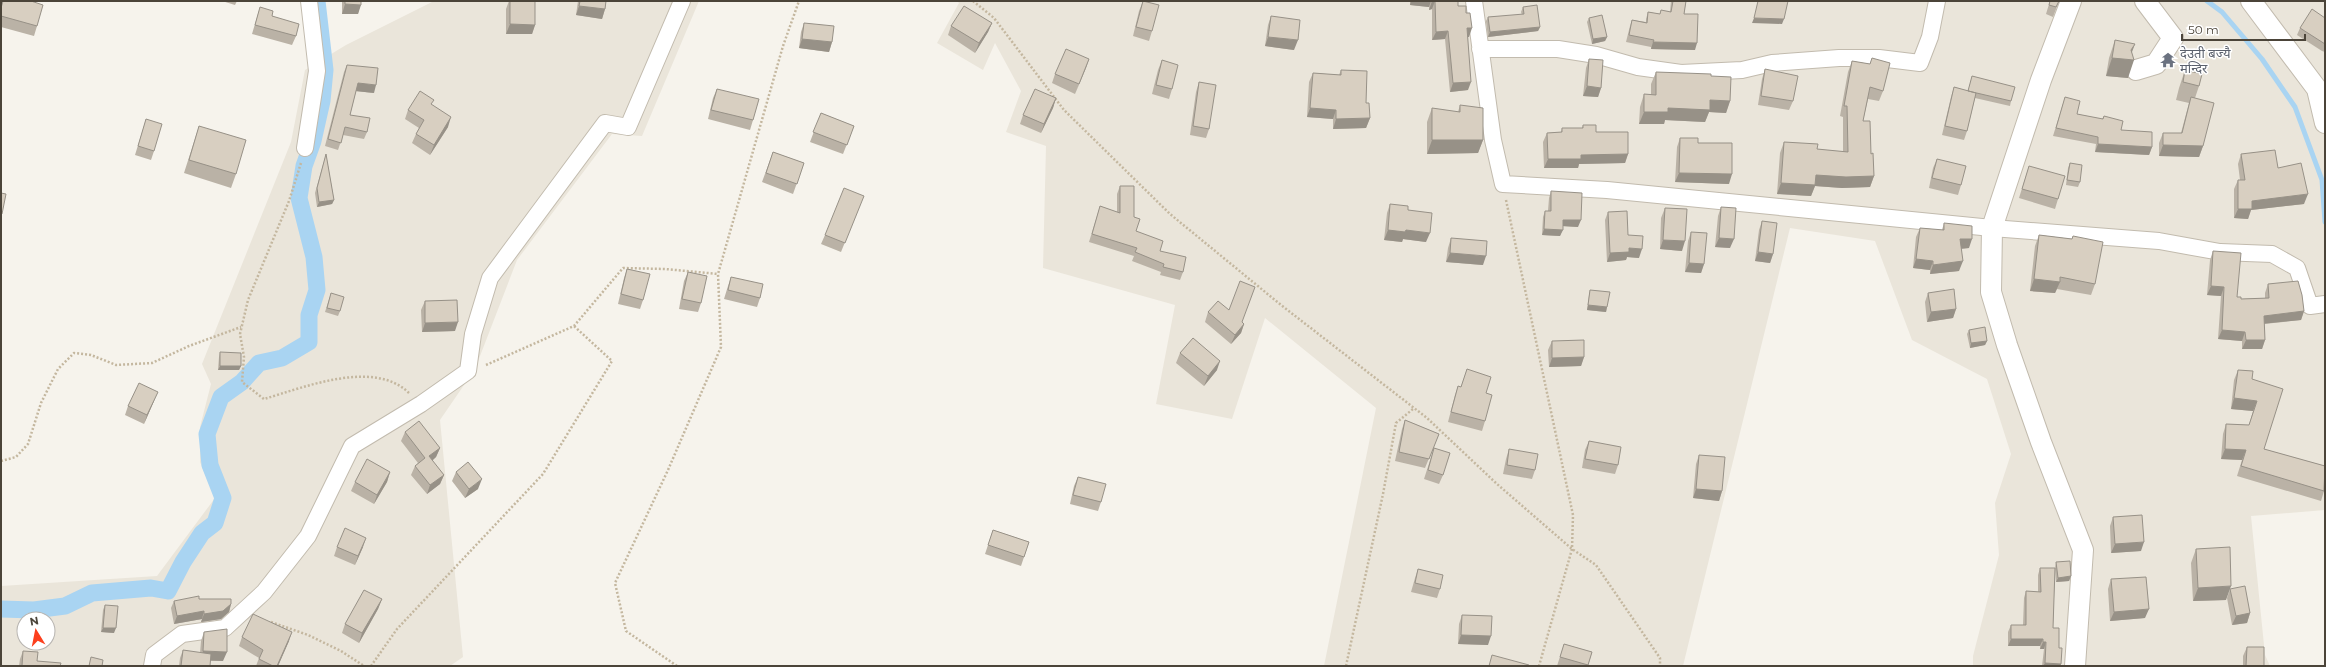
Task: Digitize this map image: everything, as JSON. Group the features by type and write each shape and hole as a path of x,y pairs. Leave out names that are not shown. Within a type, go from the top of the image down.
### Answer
{"street":[{"path":"306,148 317,71 309,1"},
{"path":"152,666 154,655 182,634 225,628 264,592 308,536 352,446 421,404 468,371 474,334 490,278 605,123 628,127 682,1"},
{"path":"1474,1 1493,140 1503,184 1607,190 1992,228 2159,241 2220,252 2272,254 2297,268 2318,305"},
{"path":"1480,49 1558,49 1596,55 1638,67 1681,73 1742,70 1772,63 1839,58 1879,58 1920,63 1930,37 1938,1"},
{"path":"2071,1 2041,80 1992,228 1992,292 2007,345 2041,442 2083,550 2075,666"},
{"path":"2136,70 2156,64 2173,38 2145,1"},
{"path":"2251,1 2321,85 2325,123"}],"path":[{"path":"677,666 626,631 615,583 668,470 721,347 718,274 782,46 799,1"},
{"path":"973,1 994,18 1064,110 1170,214 1281,305 1427,418 1497,484 1572,549 1596,565 1660,658 1660,666"},
{"path":"306,148 289,201 248,300 240,334 244,357 242,382 264,399 360,375 400,384 421,404"},
{"path":"1503,184 1572,515 1572,549 1539,666"},
{"path":"468,371 574,326 623,268 665,269 718,274"},
{"path":"371,666 397,629 543,474 612,362 574,326"},
{"path":"1,461 16,457 28,444 41,404 58,369 74,353 91,355 116,365 152,363 189,346 241,327"},
{"path":"1346,666 1383,494 1396,423 1413,408"},
{"path":"274,623 308,635 341,651 364,666"}],"shaded area":[{"path":"434,1 699,1 642,136 612,134 517,260 475,369 440,420 463,657 450,666 1,666 1,586 157,576 215,498 200,462 200,427 211,384 202,364 291,142 305,70 346,45"},
{"path":"957,1 2325,1 2325,510 2251,516 2265,655 2270,666 1973,666 1973,656 1999,555 1995,503 2011,454 1987,379 1912,340 1875,241 1790,228 1683,666 1324,666 1376,408 1265,318 1232,419 1156,404 1175,305 1043,268 1046,146 1006,132 1021,91 995,43 983,70 937,43 959,3"}],"building":[{"path":"3,1 31,1 43,5 37,26 1,16"},
{"path":"345,1 361,1 361,5 345,4"},
{"path":"510,1 535,1 535,25 510,24"},
{"path":"580,1 606,1 605,9 579,6"},
{"path":"1143,1 1159,5 1152,31 1136,27"},
{"path":"1435,1 1458,1 1458,6 1466,6 1466,13 1470,13 1472,28 1467,28 1471,82 1453,83 1448,31 1436,32"},
{"path":"1673,1 1686,1 1684,14 1698,14 1697,43 1653,42 1654,40 1629,35 1632,20 1647,23 1648,12 1660,14 1661,10 1671,12"},
{"path":"1758,1 1788,1 1784,19 1754,18"},
{"path":"2050,1 2059,1 2056,7 2049,5"},
{"path":"1537,5 1540,27 1490,32 1488,17 1524,14 1523,7"},
{"path":"964,6 992,23 979,43 951,26"},
{"path":"260,7 273,11 272,16 299,24 296,36 255,25"},
{"path":"2312,9 2325,18 2325,44 2300,28"},
{"path":"1602,15 1607,37 1593,39 1589,18"},
{"path":"1271,16 1300,20 1298,40 1268,37"},
{"path":"804,23 834,26 832,42 802,39"},
{"path":"2115,40 2135,44 2131,50 2134,60 2112,58"},
{"path":"1066,49 1089,59 1079,84 1055,74"},
{"path":"1872,58 1890,63 1883,91 1870,87 1863,121 1870,121 1871,154 1873,153 1874,176 1846,177 1816,175 1815,185 1781,183 1784,142 1818,144 1817,149 1848,152 1847,106 1844,106 1852,61 1870,64"},
{"path":"1589,59 1603,60 1601,88 1587,86"},
{"path":"1162,60 1178,65 1172,89 1156,85"},
{"path":"347,65 378,68 376,85 358,83 350,115 370,118 367,132 345,127 341,143 328,139"},
{"path":"1765,69 1798,76 1793,101 1761,96"},
{"path":"1341,70 1367,71 1366,103 1369,103 1370,118 1336,119 1336,110 1310,108 1313,73 1341,75"},
{"path":"2185,70 2202,74 2199,86 2183,82"},
{"path":"1656,72 1711,74 1711,76 1731,77 1730,101 1710,100 1710,110 1668,108 1668,112 1644,112 1644,94 1656,95"},
{"path":"1972,76 2015,87 2011,101 1968,91"},
{"path":"1199,82 1216,85 1209,129 1193,126"},
{"path":"1954,87 1976,93 1967,131 1945,126"},
{"path":"717,89 759,99 753,120 711,110"},
{"path":"1035,89 1056,98 1044,124 1023,115"},
{"path":"420,91 434,100 431,104 451,117 434,145 416,134 424,120 408,110"},
{"path":"2065,97 2080,101 2077,114 2103,119 2104,116 2123,121 2121,130 2152,132 2152,147 2098,144 2098,137 2056,128"},
{"path":"2191,97 2214,103 2203,146 2163,145 2163,133 2182,133"},
{"path":"1460,105 1483,108 1483,140 1432,140 1432,108 1460,112"},
{"path":"821,113 854,126 847,145 813,132"},
{"path":"146,119 162,124 154,151 138,146"},
{"path":"1583,125 1596,125 1596,132 1628,132 1628,154 1581,155 1581,159 1548,159 1547,133 1562,132 1562,128 1583,128"},
{"path":"199,126 246,140 236,174 189,160"},
{"path":"1680,138 1698,138 1698,143 1732,143 1732,174 1679,173"},
{"path":"2275,150 2278,168 2301,163 2308,194 2252,201 2252,209 2238,209 2238,180 2245,180 2241,154"},
{"path":"773,152 804,163 797,184 766,173"},
{"path":"326,154 334,200 319,202 317,188"},
{"path":"1937,159 1966,166 1961,185 1932,178"},
{"path":"2070,163 2082,165 2080,182 2067,180"},
{"path":"2029,166 2065,176 2058,199 2022,189"},
{"path":"1120,186 1134,186 1134,217 1140,219 1136,231 1163,241 1160,251 1186,257 1183,272 1163,267 1164,264 1135,252 1137,248 1092,234 1100,206 1120,213"},
{"path":"844,188 864,196 845,243 825,235"},
{"path":"1551,191 1582,193 1581,220 1563,220 1563,230 1544,229 1545,211 1551,211"},
{"path":"1,193 6,194 2,214 1,213"},
{"path":"1390,204 1408,206 1408,210 1432,213 1430,233 1406,230 1405,232 1388,230"},
{"path":"1721,207 1736,208 1734,239 1719,238"},
{"path":"1665,208 1687,209 1685,241 1663,240"},
{"path":"1627,211 1628,235 1643,236 1642,249 1629,248 1629,252 1610,253 1608,212"},
{"path":"1762,221 1777,223 1773,254 1758,252"},
{"path":"1944,223 1972,226 1972,239 1960,239 1963,261 1933,265 1933,261 1916,259 1920,228 1944,230"},
{"path":"1691,232 1707,233 1704,264 1689,263"},
{"path":"2039,235 2072,239 2073,236 2103,242 2095,284 2060,277 2060,282 2034,279"},
{"path":"1451,238 1487,241 1486,256 1450,253"},
{"path":"2213,251 2241,253 2237,297 2241,297 2241,299 2269,298 2268,284 2298,281 2304,311 2264,316 2265,340 2246,340 2245,332 2222,330 2224,287 2211,286"},
{"path":"627,269 650,274 643,300 621,294"},
{"path":"688,272 707,276 701,303 682,299"},
{"path":"731,277 763,284 760,298 728,290"},
{"path":"1240,281 1255,287 1242,322 1244,324 1235,335 1208,312 1218,301 1229,310"},
{"path":"1954,289 1956,309 1931,312 1928,293"},
{"path":"1590,290 1610,292 1607,307 1588,305"},
{"path":"331,293 344,297 340,311 327,308"},
{"path":"457,300 458,322 425,323 425,301"},
{"path":"1985,327 1987,341 1971,343 1969,330"},
{"path":"1193,338 1220,361 1208,376 1180,353"},
{"path":"1584,340 1584,357 1552,358 1552,341"},
{"path":"220,352 241,353 241,366 220,366"},
{"path":"1467,369 1491,377 1486,393 1492,395 1485,421 1451,412 1458,386 1461,387"},
{"path":"2238,370 2253,371 2252,379 2283,389 2264,449 2325,466 2324,491 2241,466 2246,450 2225,449 2226,424 2249,425 2257,401 2234,398"},
{"path":"139,383 158,392 147,415 128,406"},
{"path":"1405,420 1439,434 1429,459 1399,452"},
{"path":"419,421 440,448 429,456 444,475 430,485 415,466 425,458 405,432"},
{"path":"1589,441 1621,447 1618,465 1585,459"},
{"path":"1434,448 1450,453 1443,475 1428,470"},
{"path":"1509,449 1538,454 1535,470 1507,465"},
{"path":"1699,455 1725,457 1722,491 1696,489"},
{"path":"367,459 390,472 377,495 355,482"},
{"path":"468,462 482,479 469,489 456,472"},
{"path":"1078,477 1106,484 1101,502 1073,495"},
{"path":"2142,515 2144,542 2115,544 2113,517"},
{"path":"345,528 366,538 358,556 337,547"},
{"path":"993,530 1029,542 1024,557 988,545"},
{"path":"2230,547 2231,586 2198,588 2196,549"},
{"path":"2070,561 2071,576 2058,578 2056,562"},
{"path":"2040,568 2055,568 2053,628 2059,628 2059,648 2062,648 2061,664 2045,663 2046,642 2043,642 2043,639 2011,639 2011,625 2026,625 2026,591 2041,592"},
{"path":"1418,569 1443,575 1440,589 1415,583"},
{"path":"2146,577 2149,609 2114,612 2111,579"},
{"path":"2245,586 2250,613 2236,616 2230,589"},
{"path":"364,590 382,599 362,633 345,624"},
{"path":"199,596 199,599 231,599 231,604 223,611 204,614 204,611 177,616 174,601"},
{"path":"105,605 118,606 116,628 103,628"},
{"path":"253,614 292,632 277,666 273,666 259,659 263,650 242,637"},
{"path":"1462,615 1492,616 1491,636 1461,635"},
{"path":"227,629 227,652 203,651 204,632"},
{"path":"1564,644 1592,652 1588,665 1560,657"},
{"path":"2247,647 2264,647 2264,666 2246,666"},
{"path":"183,650 211,654 210,666 181,666"},
{"path":"23,651 38,652 37,661 61,663 60,666 22,666"},
{"path":"1492,655 1529,665 1489,666"},
{"path":"91,657 103,660 102,666 89,666"}],"waterway":[{"path":"1,609 34,610 65,606 92,593 151,588 168,591 183,562 202,533 215,523 223,498 210,465 207,434 221,397 242,382 259,363 282,358 309,342 309,315 317,290 314,257 299,198 304,166 313,141 322,101 325,70 317,1"},
{"path":"2207,1 2222,12 2262,59 2295,107 2322,180 2325,222"}],"place":[{"name":"देउती बज्यै मन्दिर","path":"2168,60"}]}
